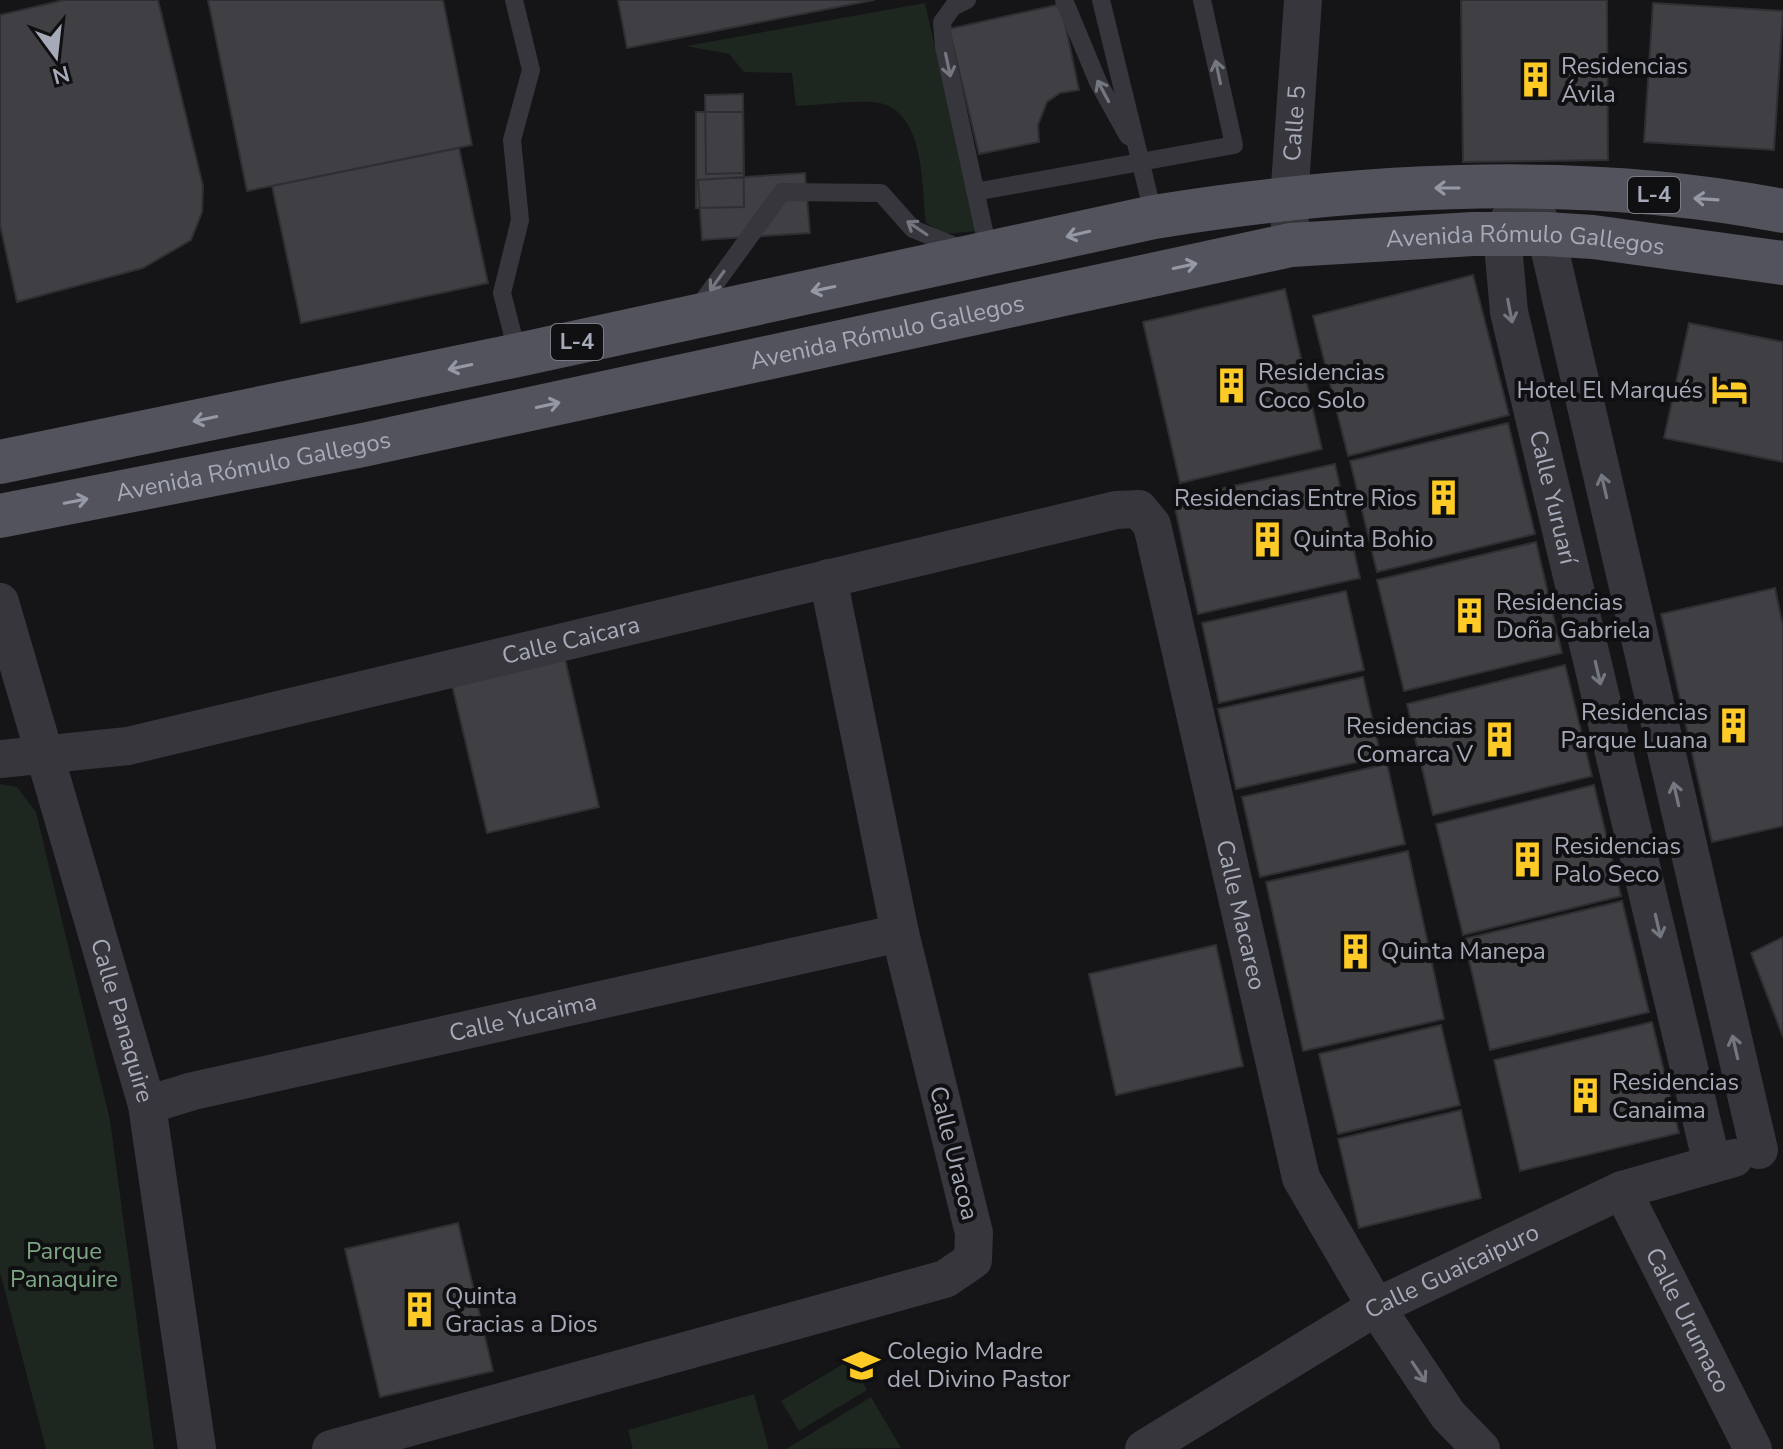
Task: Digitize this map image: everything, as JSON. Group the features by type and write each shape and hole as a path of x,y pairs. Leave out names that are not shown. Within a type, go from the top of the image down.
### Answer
{"main road":[{"name":"Avenida Rómulo Gallegos","path":"0,462 518,355 1154,217 1407,188 1525,188 1725,200 1783,211"},
{"name":"Avenida Rómulo Gallegos","path":"0,516 363,445 1291,245 1546,234 1593,237 1783,263"}],"street":[{"name":"Calle 5","path":"1291,245 1289,200 1303,0"},
{"name":"Calle Yuruarí","path":"1525,188 1546,234 1616,542 1771,1146"},
{"path":"1502,234 1525,188"},
{"name":"Calle Yuruarí","path":"1502,234 1509,312 1568,549 1712,1164"},
{"name":"Calle Caicara","path":"0,759 128,746 1116,510 1139,509"},
{"name":"Calle Macareo","path":"1139,509 1152,525 1301,1178 1376,1307 1448,1415 1481,1449"},
{"path":"1568,549 1616,542"},
{"name":"Calle Uracoa","path":"331,1449 945,1279 973,1260 974,1233 900,933 828,578"},
{"name":"Calle Panaquire","path":"0,602 147,1105 197,1449"},
{"name":"Calle Yucaima","path":"147,1105 193,1091 900,933"},
{"name":"Calle Guaicaipuro","path":"1144,1449 1376,1307 1622,1190 1771,1146"},
{"name":"Calle Urumaco","path":"1622,1190 1753,1449"}],"lane":[{"path":"514,0 531,70 512,140 520,220 502,293 518,355"},
{"path":"690,318 782,192 881,193 913,229 949,246 989,254 942,22 953,7 967,0"},
{"path":"1064,0 1098,82 1140,159"},
{"path":"1101,0 1154,217"},
{"path":"975,192 1140,159 1234,145 1202,0"}],"green space":[{"path":"925,3 976,231 945,234 926,223 917,149 903,117 890,107 872,102 796,106 792,73 744,72 729,54 686,46"},
{"name":"Parque Panaquire","path":"0,784 17,787 36,812 110,1120 154,1449 46,1449 0,1272"},
{"path":"850,1360 867,1390 799,1431 781,1401"},
{"path":"754,1394 769,1449 633,1449 628,1430"},
{"path":"871,1397 901,1448 786,1449"}],"building":[{"path":"64,0 158,0 203,186 202,212 191,240 143,268 17,302 0,225 0,15"},
{"path":"208,0 443,0 472,145 247,191"},
{"path":"618,0 874,0 627,48"},
{"name":"Residencias Ávila","path":"1461,0 1607,0 1608,160 1463,162"},
{"path":"1653,3 1783,11 1774,150 1644,142"},
{"path":"1061,4 1079,90 1060,93 1047,102 1038,125 1039,142 979,154 949,29"},
{"path":"743,94 744,173 706,174 705,95"},
{"path":"696,112 743,112 744,207 696,208"},
{"path":"459,148 488,283 301,323 272,186"},
{"path":"805,173 810,233 702,240 698,180"},
{"path":"1473,275 1509,415 1348,456 1313,316"},
{"name":"Residencias Coco Solo","path":"1285,289 1322,449 1180,483 1143,322"},
{"name":"Hotel El Marqués","path":"1689,323 1783,342 1783,462 1664,438"},
{"name":"Residencias Entre Rios","path":"1508,423 1535,534 1377,572 1350,461"},
{"name":"Quinta Bohio","path":"1335,464 1360,578 1198,614 1173,499"},
{"name":"Residencias Doña Gabriela","path":"1536,542 1562,653 1404,691 1377,580"},
{"name":"Residencias Parque Luana","path":"1775,588 1783,626 1783,826 1712,842 1661,614"},
{"path":"1346,591 1364,670 1219,703 1202,623"},
{"path":"565,659 599,807 487,833 452,685"},
{"name":"Residencias Comarca V","path":"1565,665 1592,776 1433,815 1407,704"},
{"path":"1363,677 1381,757 1236,789 1218,709"},
{"path":"1387,764 1405,844 1260,877 1242,797"},
{"name":"Residencias Palo Seco","path":"1594,785 1621,896 1463,935 1436,824"},
{"name":"Quinta Manepa","path":"1408,851 1444,1019 1303,1051 1266,882"},
{"path":"1622,901 1649,1012 1490,1050 1464,939"},
{"path":"1783,937 1783,1037 1751,953"},
{"path":"1216,945 1243,1066 1116,1095 1089,974"},
{"name":"Residencias Canaima","path":"1652,1022 1679,1133 1520,1171 1494,1060"},
{"path":"1441,1025 1460,1105 1338,1134 1319,1054"},
{"path":"1461,1110 1481,1198 1359,1228 1338,1139"},
{"name":"Quinta Gracias a Dios","path":"458,1223 493,1371 380,1397 345,1249"}],"place":[{"name":"Residencias Ávila","path":"1535,80"},
{"name":"Residencias Coco Solo","path":"1232,386"},
{"name":"Hotel El Marqués","path":"1729,390"},
{"name":"Residencias Entre Rios","path":"1443,498"},
{"name":"Quinta Bohio","path":"1267,539"},
{"name":"Residencias Doña Gabriela","path":"1470,616"},
{"name":"Residencias Parque Luana","path":"1734,726"},
{"name":"Residencias Comarca V","path":"1499,740"},
{"name":"Residencias Palo Seco","path":"1528,860"},
{"name":"Quinta Manepa","path":"1355,951"},
{"name":"Residencias Canaima","path":"1586,1096"},
{"name":"Quinta Gracias a Dios","path":"419,1310"},
{"name":"Colegio Madre del Divino Pastor","path":"861,1365"}]}
